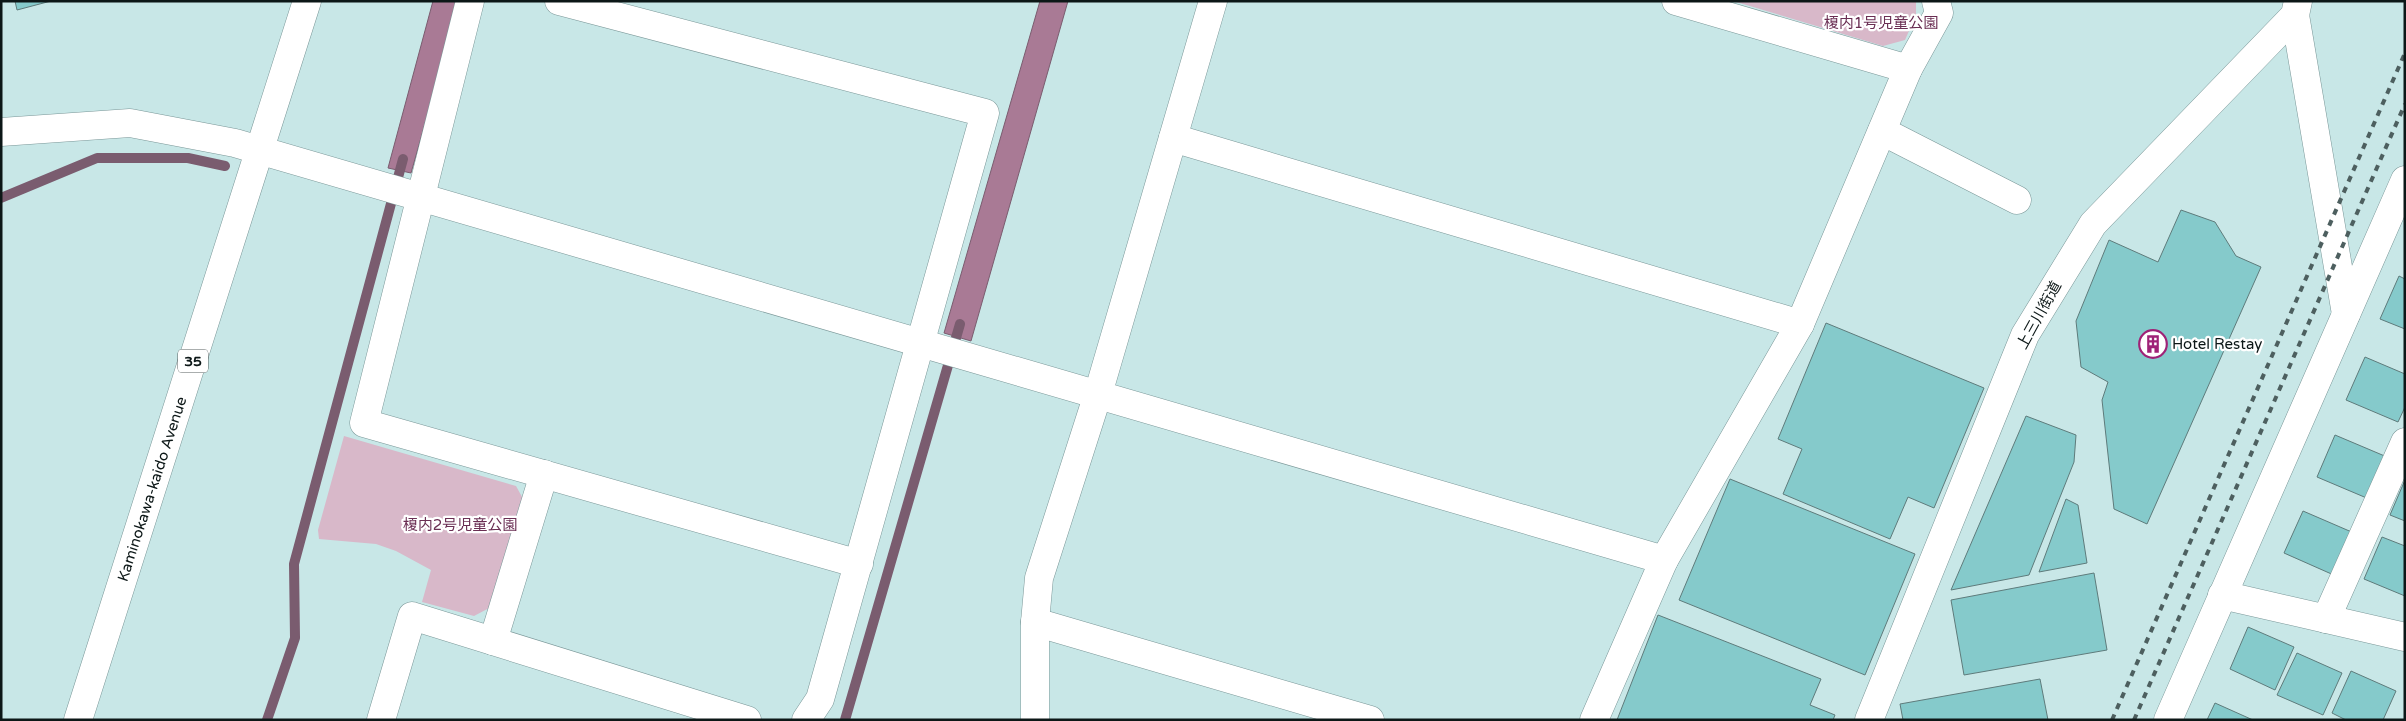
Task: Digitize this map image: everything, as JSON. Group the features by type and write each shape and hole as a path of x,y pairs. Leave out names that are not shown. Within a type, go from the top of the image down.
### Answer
{"street":[{"name":"Kaminokawa-kaido Avenue","path":"78,720 307,1"},
{"path":"470,1 364,424 859,564"},
{"path":"559,1 985,113 820,699 806,720"},
{"path":"1035,720 1035,622 1039,578 1098,394 1213,1"},
{"path":"1676,1 1908,69"},
{"path":"1594,720 1664,560 1800,324 1908,69 1939,13 1936,1"},
{"path":"2296,8 2346,314"},
{"name":"上三川街道","path":"1869,720 2025,335 2093,224 2296,8"},
{"path":"1,132 130,123 235,143 1664,560"},
{"path":"1882,131 2017,200"},
{"path":"1173,138 1800,324"},
{"path":"2168,720 2405,180"},
{"path":"2326,618 2405,442"},
{"path":"493,641 544,474"},
{"path":"2222,595 2405,637"},
{"path":"381,720 412,616 747,720"},
{"path":"1035,622 1370,720"}],"green space":[{"name":"榎内1号児童公園","path":"1733,1 1916,1 1916,15 1905,40 1883,46"},
{"name":"榎内2号児童公園","path":"344,436 516,486 526,504 493,606 474,616 422,602 431,570 396,551 376,544 319,539 318,530"}],"shaded area":[{"path":"433,1 460,1 411,173 388,168"},
{"path":"1040,1 1068,1 971,341 944,333"}],"building":[{"path":"15,1 51,1 17,10"},
{"name":"Hotel Restay","path":"2181,210 2215,222 2236,256 2261,267 2147,524 2114,509 2102,400 2108,382 2081,367 2076,321 2109,240 2158,262"},
{"path":"2399,276 2405,279 2405,329 2380,319"},
{"path":"1826,323 1984,388 1934,508 1908,497 1890,539 1783,494 1802,449 1778,439"},
{"path":"2365,357 2405,374 2405,407 2398,422 2346,400"},
{"path":"2026,416 2076,435 2074,462 2029,575 1951,590"},
{"path":"2335,435 2387,457 2369,499 2317,477"},
{"path":"1730,479 1915,554 1865,675 1679,600"},
{"path":"2405,480 2405,521 2390,515"},
{"path":"2066,499 2078,505 2087,563 2039,572"},
{"path":"2303,511 2354,533 2336,576 2284,553"},
{"path":"2382,537 2405,546 2405,596 2364,579"},
{"path":"2094,573 2107,650 1964,675 1951,600"},
{"path":"1658,615 1821,679 1810,705 1835,715 1833,720 1617,720"},
{"path":"2248,627 2294,647 2275,690 2230,669"},
{"path":"2297,653 2342,673 2323,715 2277,695"},
{"path":"2351,671 2396,691 2383,720 2346,720 2332,713"},
{"path":"2040,679 2048,720 1903,720 1900,704"},
{"path":"2215,703 2253,720 2207,720"}],"waterway":[{"path":"1,198 97,158 188,158 225,166"},
{"path":"267,720 295,638 294,564 403,159"},
{"path":"845,720 960,324"}],"railway":[{"path":"2112,720 2405,53"},
{"path":"2134,720 2405,104"}],"place":[{"name":"Hotel Restay","path":"2153,344"}]}
